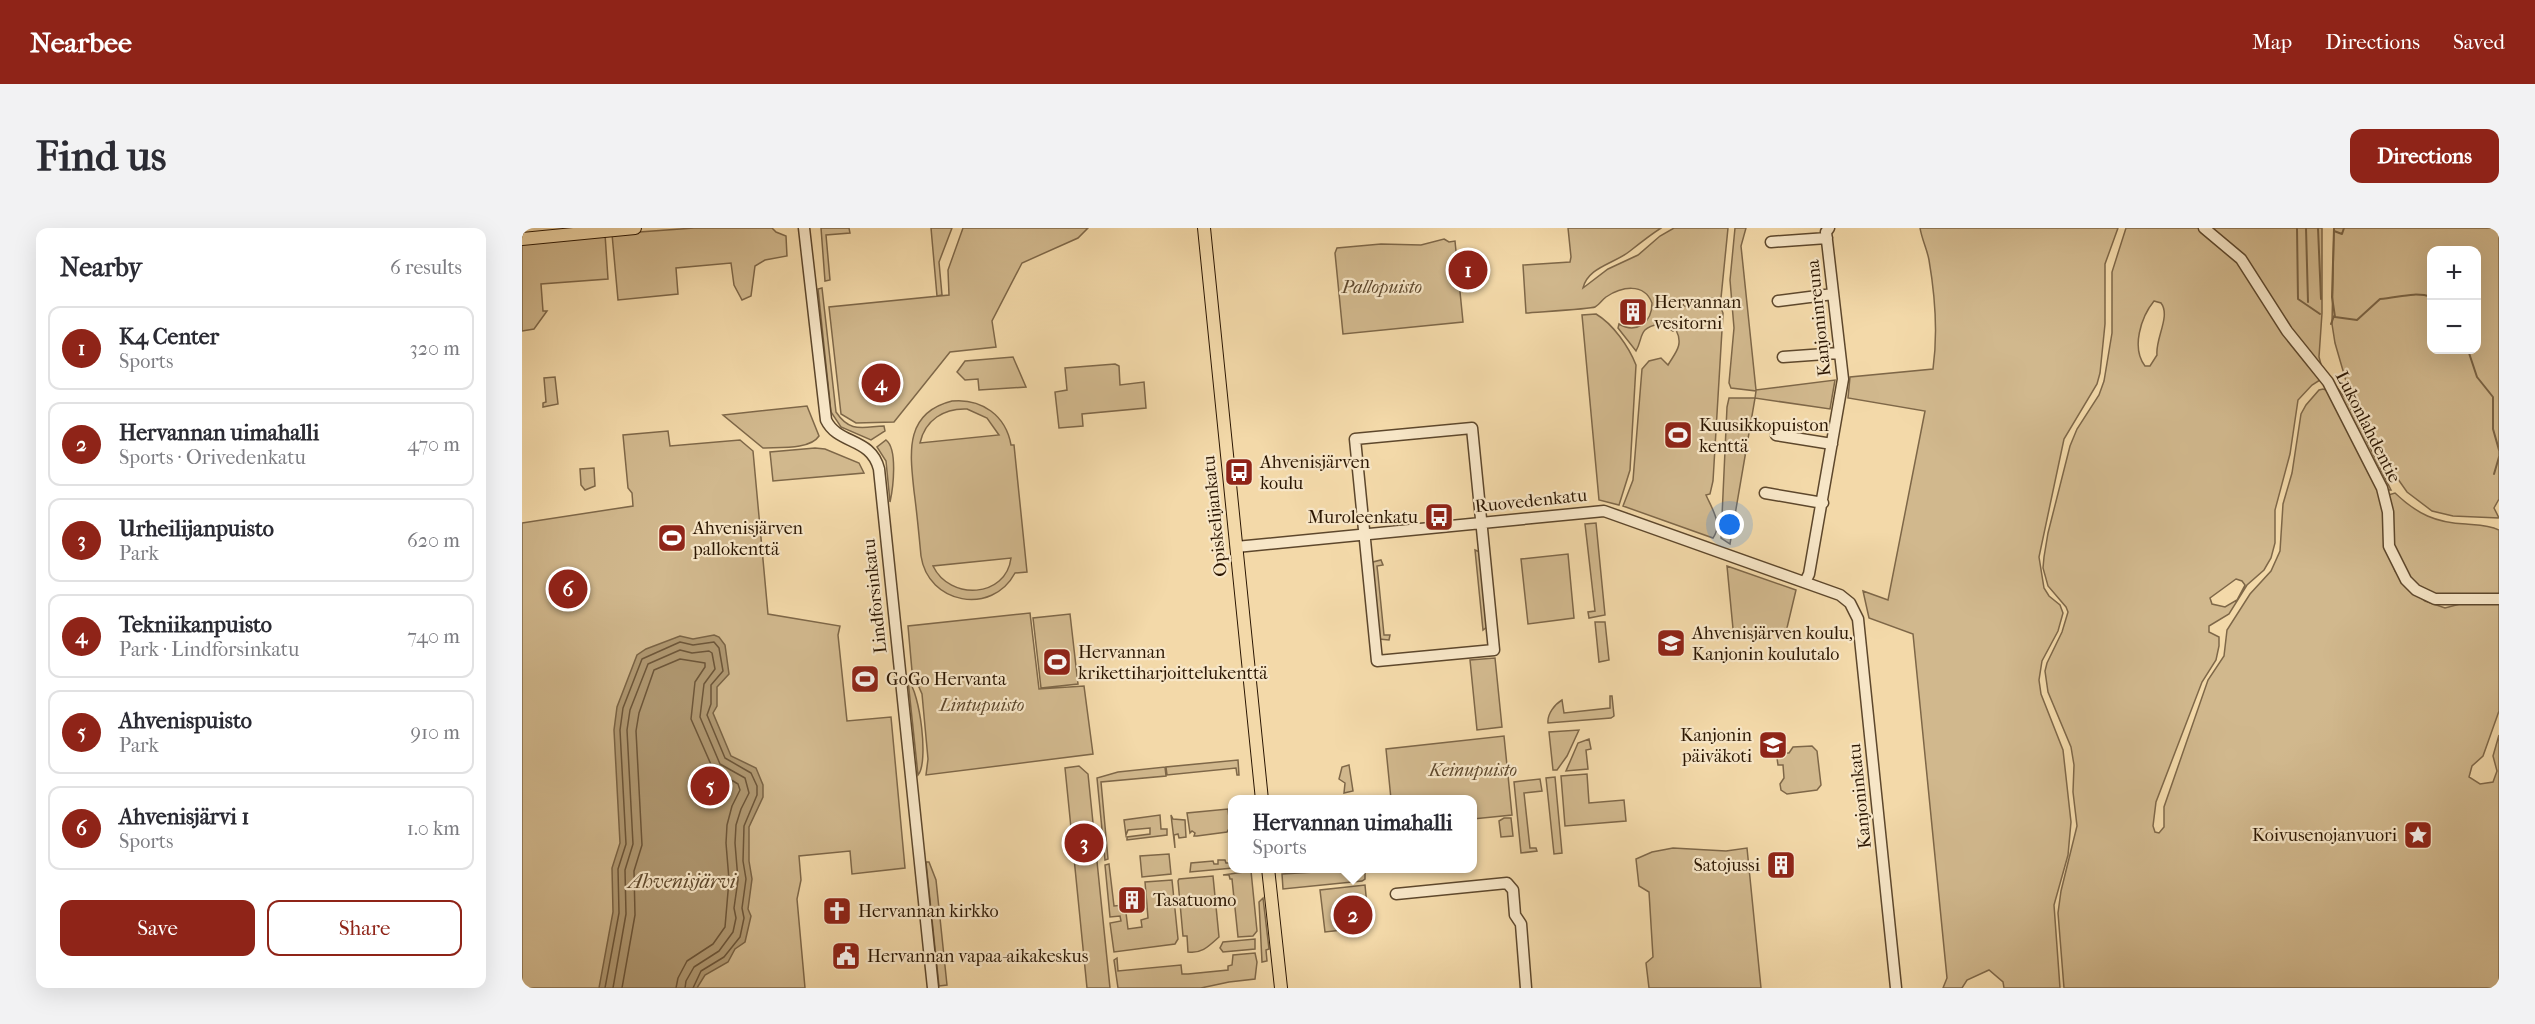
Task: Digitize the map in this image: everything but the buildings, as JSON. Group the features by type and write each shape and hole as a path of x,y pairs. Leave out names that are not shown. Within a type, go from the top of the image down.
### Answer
{"main road":[{"path":"522,239 635,228"},
{"name":"Opiskelijankatu","path":"1204,228 1261,795"},
{"path":"1269,873 1281,988"}],"street":[{"name":"Lindforsinkatu","path":"804,228 826,420 834,431 869,450 874,455 879,469 933,988"},
{"name":"Lukonlahdentie","path":"2204,228 2241,259 2283,326 2328,382 2382,488 2388,512 2389,546 2406,580 2416,590 2435,599 2499,599"},
{"path":"1771,242 1828,233"},
{"name":"Kanjoninreuna","path":"1805,582 1809,574 1842,391 1828,233"},
{"path":"1778,301 1833,294"},
{"path":"1784,357 1839,352"},
{"path":"1472,428 1494,650 1377,661 1365,535 1355,439 1472,428"},
{"path":"1776,435 1832,444"},
{"path":"1765,493 1822,503"},
{"name":"Ruovedenkatu","path":"1236,547 1604,511 1840,595 1850,603"},
{"name":"Kanjoninkatu","path":"1850,603 1858,619 1896,988"},
{"path":"1396,894 1508,883 1513,890 1515,915 1521,924 1526,988"}],"green space":[{"path":"694,228 772,228 786,236 787,256 765,260 755,266 751,296 742,300 734,285 731,263 676,268 678,294 618,300 612,234"},
{"path":"821,228 849,228 850,233 826,235 830,280 825,281"},
{"path":"931,228 952,228 939,262 942,295 937,296"},
{"path":"963,228 1088,228 1078,238 1022,263 992,321 996,347 950,352 894,422 856,423 841,414 829,307 949,295 948,270"},
{"path":"1568,228 1661,228 1624,255 1596,270 1590,275 1583,288 1608,269 1638,255 1660,236 1674,228 1728,228 1721,298 1684,300 1683,306 1687,306 1689,302 1719,303 1723,313 1713,481 1710,494 1706,495 1717,522 1713,538 1623,506 1633,480 1642,369 1649,361 1661,358 1668,365 1679,345 1676,330 1684,322 1673,331 1660,324 1648,328 1642,334 1636,351 1618,328 1619,324 1631,328 1637,327 1642,325 1649,316 1652,303 1644,292 1638,289 1618,291 1591,308 1526,313 1523,265 1570,262"},
{"path":"1735,228 1746,228 1741,246 1756,390 1835,380 1830,409 1755,398 1756,391 1731,388 1729,383 1734,328 1730,280"},
{"path":"1920,228 2118,228 2105,264 2105,324 2100,373 2097,384 2064,439 2039,557 2044,588 2049,596 2060,605 2063,613 2058,631 2042,661 2039,680 2041,694 2063,750 2071,822 2068,855 2054,905 2060,988 2004,988 2003,982 1989,970 1967,980 1962,988 1943,988 1947,978 1913,634 1869,618 1863,591 1888,600 1925,411 1848,398 1850,377 1933,369 1936,328 1934,300 1929,260"},
{"path":"2126,228 2199,228 2234,255 2320,380 2298,400 2290,454 2275,510 2275,543 2271,558 2264,570 2247,585 2229,614 2209,626 2209,632 2219,637 2216,660 2202,682 2156,802 2153,826 2155,832 2159,833 2164,827 2164,807 2208,680 2224,656 2227,630 2250,594 2271,571 2280,551 2283,504 2292,473 2301,414 2319,390 2329,391 2379,485 2390,557 2395,571 2407,587 2425,601 2445,608 2460,604 2499,603 2499,711 2483,756 2472,766 2469,777 2480,784 2493,782 2497,771 2493,756 2499,735 2499,988 2064,988 2058,913 2077,826 2073,792 2074,765 2071,747 2048,692 2045,671 2068,612 2048,586 2043,568 2048,533 2070,446 2077,429 2099,395 2104,381 2112,333 2112,272","holes":["2154,301 2161,303 2164,308 2164,321 2157,355 2150,366 2145,366 2139,350 2139,333 2145,315","2236,579 2245,585 2237,600 2225,607 2212,604 2210,598"]},
{"path":"2210,228 2322,228 2322,313 2319,357 2322,368 2293,336 2244,257"},
{"path":"2334,228 2499,228 2499,499 2494,508 2499,518 2453,516 2432,511 2407,492 2393,472 2348,388 2332,324"},
{"path":"605,234 608,279 541,284 543,311 547,311 534,329 522,331 522,244"},
{"name":"Pallopuisto","path":"1444,239 1449,242 1455,241 1463,322 1343,334 1335,253 1337,248 1381,244 1421,245"},
{"path":"822,288 836,412 841,419 852,426 863,428 884,426 885,431 871,440 841,427 831,412 818,289"},
{"path":"1596,314 1620,337 1636,365 1630,470 1619,505 1599,500 1582,315"},
{"path":"1013,357 1026,387 979,390 978,379 965,380 957,372 965,361"},
{"path":"1115,364 1119,366 1120,385 1144,382 1146,408 1082,414 1083,426 1059,428 1055,392 1067,390 1065,368"},
{"path":"555,377 558,404 543,407 543,403 546,402 544,378"},
{"path":"2332,381 2346,399 2391,490 2387,490"},
{"path":"1729,398 1755,398 1730,544 1721,538 1727,407"},
{"path":"952,401 983,406 1004,425 1011,445 1014,445 1027,572 1015,573 1005,587 992,595 977,599 962,599 948,594 935,585 926,572 921,556 912,449 918,425 925,415 936,407","holes":["967,409 987,418 999,435 920,443 926,428 937,417 943,413","1011,558 1007,571 999,581 989,587 976,590 952,585 941,577 933,566"]},
{"path":"807,406 819,436 809,444 793,447 763,448 723,415"},
{"path":"668,431 670,446 740,440 753,451 768,614 840,626 838,635 847,721 891,717 905,868 852,874 850,851 799,856 801,880 797,899 805,988 522,988 522,523 633,506 632,493 628,488 623,435"},
{"path":"886,440 890,445 893,460 890,502 886,461 877,447"},
{"path":"825,449 859,463 864,473 773,481 770,452"},
{"path":"594,468 595,486 585,490 581,485 580,469"},
{"path":"2395,493 2411,507 2436,519 2487,526 2499,530 2499,596 2432,596 2412,581 2393,552 2388,495"},
{"path":"1596,523 1605,615 1589,618 1588,612 1595,611 1585,524"},
{"path":"1475,550 1480,552 1487,627 1483,630"},
{"path":"1568,554 1574,618 1528,624 1521,559"},
{"path":"1381,560 1383,565 1377,566 1384,635 1390,635 1389,640 1379,639 1372,565 1373,562"},
{"path":"1727,566 1796,590 1786,632 1734,639"},
{"name":"Lintupuisto","path":"1030,613 1039,689 1084,686 1093,754 926,775 928,759 922,694 912,671 908,626"},
{"name":"Hervannan krikettiharjoittelukenttä","path":"1070,614 1078,684 1041,688 1033,618"},
{"path":"1595,622 1605,622 1609,660 1599,662"},
{"name":"Keinupuisto","path":"1495,658 1502,727 1477,730 1470,660"},
{"path":"908,680 916,698 922,727 923,757 918,775"},
{"path":"1610,696 1612,696 1614,716 1611,718 1548,723 1552,710 1562,700 1564,713 1610,708"},
{"path":"1579,730 1567,756 1557,770 1553,770 1549,732"},
{"name":"Keinupuisto","path":"1504,736 1512,815 1477,819 1477,795 1391,795 1386,749"},
{"path":"1589,739 1591,749 1586,750 1588,769 1566,771 1578,743"},
{"path":"1812,746 1817,751 1821,785 1817,790 1787,794 1781,790 1780,784 1784,778 1783,765 1778,765 1777,758 1781,753 1789,753 1793,747"},
{"path":"1238,760 1239,775 1237,775 1236,768 1167,775 1166,767"},
{"path":"1349,765 1353,791 1344,793 1345,783 1339,779 1342,767"},
{"path":"1079,766 1088,774 1110,988 1087,988 1065,768"},
{"path":"1165,767 1166,776 1101,782 1108,859 1105,860 1097,778 1118,772"},
{"path":"1587,774 1589,803 1624,800 1626,821 1565,826 1561,776"},
{"path":"1555,777 1562,853 1554,854 1546,778"},
{"path":"1540,779 1542,791 1524,793 1530,848 1536,848 1537,851 1521,853 1514,782"},
{"path":"1228,809 1228,830 1194,836 1195,833 1192,831 1190,833 1187,813"},
{"path":"1160,815 1161,829 1167,829 1167,835 1127,840 1127,837 1150,834 1150,828 1128,830 1126,835 1124,820"},
{"path":"1171,815 1173,819 1185,820 1186,837 1179,838 1178,834 1174,835 1175,848"},
{"path":"1511,818 1513,836 1501,837 1499,821"},
{"path":"1673,848 1726,851 1747,848 1761,988 1649,988 1646,963 1653,957 1649,892 1639,886 1636,859 1652,852"},
{"path":"1169,854 1171,874 1142,877 1140,856"},
{"path":"1218,860 1225,860 1228,863 1228,868 1190,872 1191,863 1213,861 1214,864 1218,864"},
{"path":"926,862 929,862 936,880 947,985 939,986"},
{"path":"1109,864 1114,906 1125,905 1128,929 1142,927 1141,920 1148,918 1145,882 1172,880 1178,939 1175,944 1114,952 1110,923 1121,921 1120,916 1110,917 1105,865"},
{"path":"1251,873 1257,931 1253,936 1238,937 1232,879 1229,875 1223,875"},
{"path":"1365,873 1365,879 1283,889 1282,874"},
{"path":"1213,876 1219,937 1201,951 1188,952 1187,936 1183,936 1178,881 1179,879"},
{"path":"1365,885 1369,927 1325,932 1320,890"},
{"path":"1263,898 1269,949 1266,950 1267,961 1262,962 1259,902"},
{"path":"1255,939 1255,949 1223,952 1220,948 1223,942"},
{"path":"1255,953 1257,962 1255,979 1201,988 1118,988 1114,960 1117,958 1118,971 1181,965 1182,974 1188,974 1228,970 1228,966 1232,965 1233,955"}],"water":[{"name":"Ahvenisjärvi","path":"714,635 719,637 725,645 729,674 717,687 717,706 713,713 731,756 756,768 763,785 763,797 749,827 749,861 752,879 748,909 751,916 745,942 735,949 728,962 705,975 697,988 599,988 613,912 612,868 620,843 614,730 617,707 637,655 646,649 680,636 693,639"}],"waterway":[{"path":"2297,228 2298,299 2320,314"},
{"path":"2306,228 2308,302"},
{"path":"2318,228 2321,299"},
{"path":"2334,228 2332,297 2335,317 2357,320 2380,299 2427,296"},
{"path":"2334,231 2342,234 2344,228"},
{"path":"2331,324 2334,316"},
{"path":"2469,354 2477,377 2493,397 2493,429 2499,450"},
{"path":"2494,474 2499,457"}],"place":[{"name":"K4 Center","path":"1468,270"},
{"name":"Hervannan vesitorni","path":"1633,312"},
{"name":"Tekniikanpuisto","path":"881,383"},
{"name":"Kuusikkopuiston kenttä","path":"1678,435"},
{"name":"Ahvenisjärven koulu","path":"1239,472"},
{"name":"Muroleenkatu","path":"1439,517"},
{"name":"Ahvenisjärven pallokenttä","path":"672,538"},
{"name":"Ahvenisjärvi 1","path":"568,589"},
{"name":"Ahvenisjärven koulu, Kanjonin koulutalo","path":"1671,643"},
{"name":"Hervannan krikettiharjoittelukenttä","path":"1057,662"},
{"name":"GoGo Hervanta","path":"865,679"},
{"name":"Kanjonin päiväkoti","path":"1773,745"},
{"name":"Ahvenispuisto","path":"710,786"},
{"name":"Koivusenojanvuori","path":"2418,835"},
{"name":"Urheilijanpuisto","path":"1084,843"},
{"name":"Satojussi","path":"1781,865"},
{"name":"Tasatuomo","path":"1132,900"},
{"name":"Hervannan kirkko","path":"837,911"},
{"name":"Hervannan uimahalli","path":"1353,915"},
{"name":"Hervannan vapaa-aikakeskus","path":"846,956"}]}
